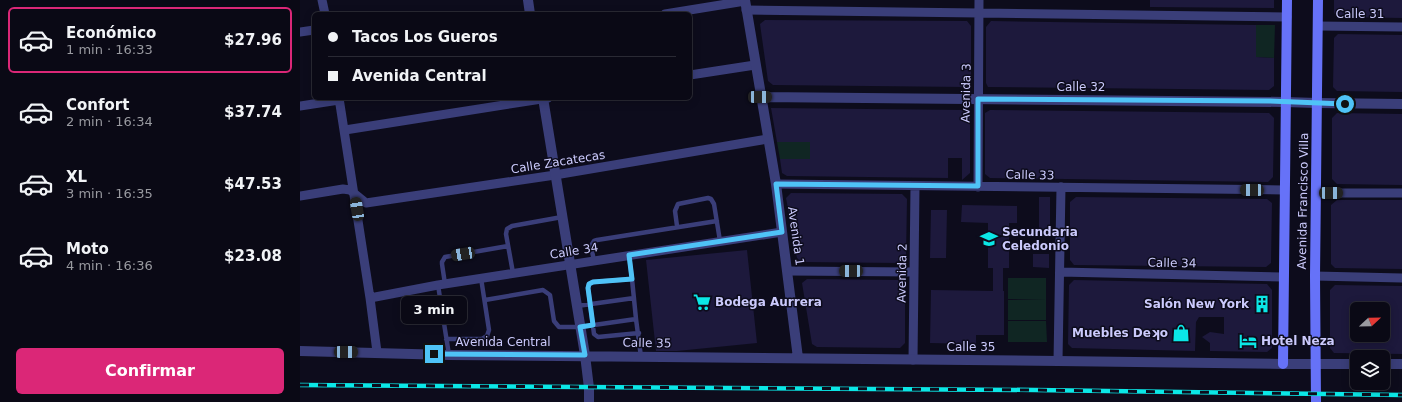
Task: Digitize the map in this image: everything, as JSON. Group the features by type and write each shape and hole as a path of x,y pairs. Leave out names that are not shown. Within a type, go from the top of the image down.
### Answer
{"main road":[{"name":"Avenida Francisco Villa","path":"1283,364 1287,0"},
{"name":"Avenida Francisco Villa","path":"1316,402 1315,276 1318,0"}],"street":[{"path":"322,0 325,12"},
{"path":"528,0 530,12"},
{"name":"Avenida 3","path":"978,186 979,0"},
{"path":"682,12 745,4 979,13 1287,17"},
{"name":"Avenida 1","path":"745,4 776,184 798,358"},
{"name":"Calle 31","path":"1318,26 1402,27"},
{"path":"300,32 312,30"},
{"path":"692,75 755,65"},
{"name":"Calle 32","path":"760,97 1402,104"},
{"path":"300,106 333,100"},
{"path":"339,100 345,130 377,352"},
{"path":"345,130 532,100"},
{"path":"545,100 555,174 585,355 589,402"},
{"name":"Calle Zacatecas","path":"300,196 343,189 350,190 366,203 768,139"},
{"name":"Calle 33","path":"776,184 1284,190"},
{"name":"Avenida 2","path":"913,360 915,186"},
{"path":"1058,360 1061,188"},
{"path":"1316,193 1402,194"},
{"name":"Calle 34","path":"370,298 441,284 782,232"},
{"path":"788,271 914,272"},
{"name":"Calle 34","path":"1060,272 1283,277"},
{"path":"1315,276 1402,278"},
{"name":"Avenida Central","path":"300,351 585,355"},
{"name":"Calle 35","path":"585,355 913,360 1058,360 1350,364"},
{"path":"1390,364 1402,364"}],"lane":[{"path":"677,226 675,211 676,206 681,203 705,198 711,199 713,201 717,220 720,242"},
{"path":"512,273 506,232 510,227 562,216"},
{"path":"594,260 591,246 594,241 717,220"},
{"path":"449,354 446,339 441,284 442,262 445,257 508,246"},
{"path":"629,255 636,319 642,356"},
{"path":"446,339 482,338 488,336 489,330 481,278"},
{"path":"632,279 591,283 588,288 590,304 594,334 598,337 639,334"},
{"path":"484,300 543,290 550,295 554,321 559,327 580,327 636,319"},
{"path":"577,306 634,298"}],"green space":[{"path":"1256,25 1275,25 1274,58 1256,57"},
{"path":"777,142 810,142 810,159 780,159"},
{"path":"1008,278 1046,278 1046,299 1008,299"},
{"path":"1046,299 1046,320 1008,320 1008,300"},
{"path":"1008,321 1046,321 1047,342 1008,342"}],"building":[{"path":"1150,0 1274,0 1274,8 1150,7"},
{"path":"1334,0 1402,0 1402,18 1337,17 1334,13"},
{"path":"765,20 967,21 971,26 971,82 966,87 773,85 768,81 760,24"},
{"path":"991,21 1256,25 1256,57 1274,58 1274,86 1269,90 988,87 986,83 986,27"},
{"path":"1338,34 1402,35 1402,92 1337,91 1333,87 1334,38"},
{"path":"771,108 966,110 970,114 970,173 962,180 962,158 948,158 948,178 787,176 782,173 780,159 810,159 810,142 777,142"},
{"path":"990,110 1269,113 1274,118 1273,177 1268,182 990,178 985,174 985,113"},
{"path":"1337,113 1402,114 1402,185 1337,184 1332,179 1332,118"},
{"path":"791,193 902,194 907,199 906,258 901,263 801,262 797,258 786,198"},
{"path":"1039,197 1050,197 1050,237 1039,236"},
{"path":"1076,197 1267,199 1272,203 1271,263 1266,267 1074,265 1070,260 1070,202"},
{"path":"1337,200 1402,200 1402,269 1335,268 1331,264 1331,205"},
{"path":"962,205 1017,206 1017,223 1009,223 1009,268 1003,268 1004,335 976,335 976,344 930,343 931,290 993,291 993,268 988,268 988,223 961,222"},
{"path":"931,210 947,210 946,258 930,258"},
{"name":"Bodega Aurrera","path":"747,250 757,343 677,351 656,351 646,260"},
{"path":"1033,254 1049,254 1049,268 1033,267"},
{"path":"807,279 901,280 905,284 905,343 900,348 817,347 812,344 802,283"},
{"path":"1074,280 1267,284 1272,290 1272,348 1267,352 1210,351 1210,343 1202,337 1210,332 1224,334 1224,317 1199,317 1196,322 1195,351 1072,348 1068,344 1069,285"},
{"path":"1335,285 1402,286 1402,354 1390,354 1390,350 1350,350 1350,353 1334,353 1330,348 1330,290"}],"railway":[{"path":"300,385 1035,390 1402,395"}],"place":[{"name":"Secundaria Celedonio","path":"989,239"},
{"name":"Bodega Aurrera","path":"702,302"},
{"name":"Salón New York","path":"1262,304"},
{"name":"Muebles Deʞo","path":"1181,333"},
{"name":"Hotel Neza","path":"1248,341"}],"route":[{"path":"434,354 585,355 580,327 593,325 588,288 589,284 593,282 632,279 629,255 782,232 776,184 978,186 978,99 1270,101 1345,104"}]}
